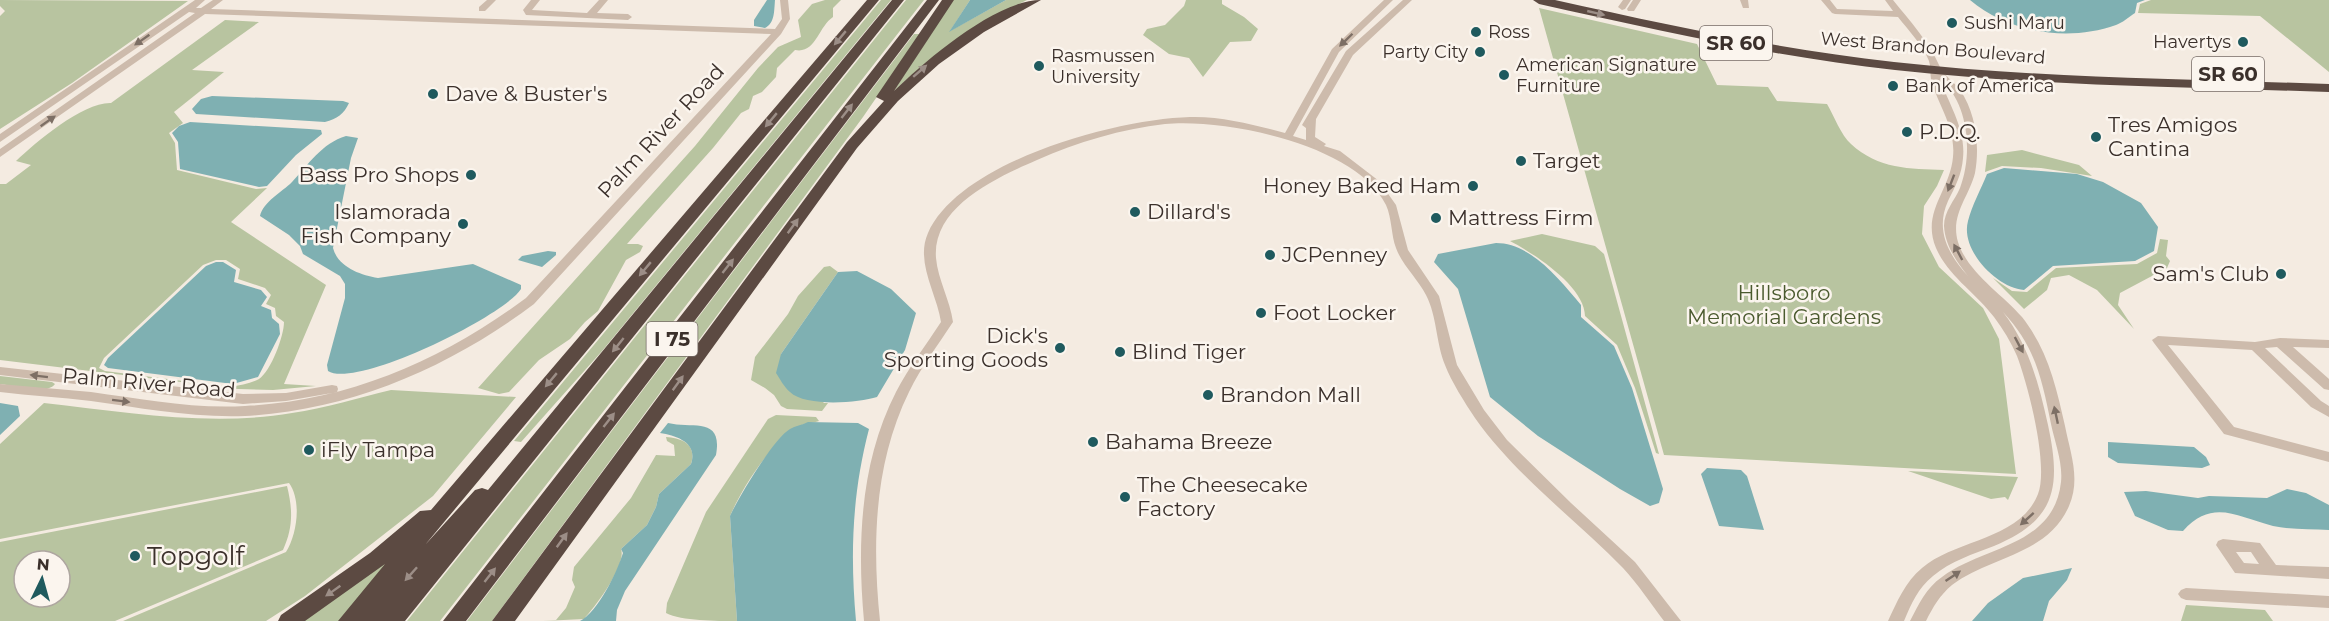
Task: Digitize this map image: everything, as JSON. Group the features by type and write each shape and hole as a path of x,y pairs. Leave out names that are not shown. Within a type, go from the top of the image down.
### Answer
{"highway":[{"path":"349,621 873,0"},
{"name":"I 75","path":"393,621 898,0"},
{"name":"I 75","path":"454,621 933,0"},
{"path":"503,621 852,145 948,0"},
{"path":"852,145 896,94 927,65 985,25 1035,0"},
{"name":"West Brandon Boulevard","path":"1539,0 1628,7 1776,50 2052,77 2329,88"},
{"name":"West Brandon Boulevard","path":"1590,0 1719,30 1935,65 2329,77"},
{"path":"2052,77 2069,74 2120,74 2126,70"},
{"path":"2142,80 2158,76 2220,78 2281,75"},
{"path":"369,621 496,480 553,425"},
{"path":"289,621 386,552 473,472"}],"street":[{"path":"0,154 205,6 219,0"},
{"path":"482,9 492,0"},
{"path":"536,0 527,10 529,13 628,17"},
{"path":"590,15 604,0"},
{"name":"Palm River Road","path":"0,388 193,410 246,411 297,405 350,393 411,372 452,353 498,327 530,301 778,32 786,19 784,0"},
{"path":"1293,137 1294,123 1335,51 1389,0"},
{"path":"1293,137 1311,119 1341,62 1408,0"},
{"path":"1825,0 1835,11 1900,14"},
{"path":"1889,0 1935,65 1949,78 1960,98 1972,141 1970,173 1950,220 1953,244 1969,269 2020,323 2039,354 2050,388 2068,479 2061,507 2047,528 2023,544 1947,579 1932,594 1918,621"},
{"path":"0,139 189,8 205,6 435,20 778,32"},
{"path":"426,30 435,20"},
{"path":"1896,621 1912,587 1932,567 1951,556 2016,528 2030,517 2046,494 2049,474 2031,374 2024,354 1995,310 1951,264 1938,238 1936,215 1953,181 1959,141 1948,104 1935,77 1935,65"},
{"path":"1311,119 1310,138 1342,157 1375,183 1391,205 1402,250 1435,300 1451,365 1479,413 1502,442 1566,507 1630,566 1673,621"},
{"path":"872,621 867,534 879,454 897,404 947,322 946,309 928,259 937,222 946,210 991,177 1049,152 1097,135 1147,123 1190,120 1280,128 1294,123"},
{"path":"1245,125 1293,137 1342,157"},
{"name":"Palm River Road","path":"0,371 243,399 286,397 337,389 394,372 456,345 518,307 548,281"},
{"path":"2329,344 2280,342 2255,346 2158,340 2229,431 2329,457"},
{"path":"2280,342 2329,386"},
{"path":"2255,346 2316,405 2329,412"},
{"path":"63,395 78,381"},
{"path":"2272,570 2329,573"},
{"path":"2186,594 2326,605"}],"green space":[{"path":"0,0 188,1 72,83 0,129 0,16 5,11 0,6"},
{"path":"825,0 841,0 833,8 833,17 808,48 795,50 777,68 776,77 762,92 753,96 749,109 741,113 713,148 627,244 643,246 640,252 626,260 598,311 570,339 539,360 509,392 499,394 478,388 695,146 758,68 778,47 801,37 798,20 812,4"},
{"path":"881,0 891,0 602,351 521,442 514,441"},
{"path":"906,0 924,0 440,621 407,621"},
{"path":"953,0 970,0 950,31 1006,0 1027,0 956,41 893,92"},
{"path":"1186,0 1222,0 1222,4 1244,17 1258,29 1251,41 1230,42 1203,77 1189,58 1169,54 1143,35 1147,29 1165,25 1184,6"},
{"path":"2151,0 2329,0 2329,72 2260,16 2138,13 2140,4"},
{"name":"Hillsboro Memorial Gardens","path":"1539,8 1697,44 1717,85 1768,87 1777,101 1827,104 1847,140 1861,152 1895,166 1944,170 1924,206 1922,234 1939,267 1983,308 1999,339 2016,474 1664,455"},
{"path":"225,20 259,22 192,70 224,72 174,112 183,123 169,133 175,143 177,170 256,189 267,188 231,222 326,285 284,384 316,386 273,390 238,389 0,360 0,184 6,184 31,165 16,161 60,124 87,109 111,103","holes":["216,260 226,260 240,269 238,279 265,288 271,295 266,304 275,308 276,316 284,322 276,353 264,375 249,383 230,387 105,371 99,368 104,358 203,265"]},
{"path":"914,34 920,34 863,117 492,621 467,621"},
{"path":"2022,150 2079,165 2092,176 2041,168 2002,166 1985,172 1987,155"},
{"path":"1542,234 1595,246 1604,254 1659,454 1656,453 1635,388 1617,345 1585,316 1583,305 1577,294 1557,272 1510,241"},
{"path":"2160,239 2168,240 2166,256 2170,261 2167,268 2120,293 2118,305 2134,329 2097,290 2069,275 2051,278 2047,290 2024,309 1993,278 2012,291 2027,292 2056,268 2137,264 2157,253"},
{"path":"830,266 838,272 781,354 824,403 828,403 822,411 787,409 781,406 774,395 751,380 755,357 788,314 798,296 824,267"},
{"path":"0,376 55,384 45,389 29,389 0,384"},
{"path":"391,390 516,397 433,496 305,596 266,621 123,621 286,552 293,536 297,508 289,483 0,539 0,444 44,403 168,417 230,419 304,411"},
{"path":"776,415 816,417 819,421 807,423 791,432 769,453 751,478 730,516 737,621 690,619 666,613 667,603 706,512 768,419"},
{"path":"666,437 683,441 690,447 691,464 659,494 656,507 647,525 621,549 622,556 615,575 584,619 543,621 556,620 566,608 575,587 572,580 574,567 631,498 656,455 675,456 674,445 667,441"},
{"path":"1908,471 2018,477 2008,500 2005,497 1991,499"},
{"name":"Topgolf","path":"287,486 291,519 283,550 115,621 0,621 0,542"},
{"path":"413,533 343,621 294,621"},
{"path":"2186,605 2265,610 2273,621 2181,621"}],"water":[{"path":"767,0 775,0 772,20 765,28 754,26 754,20"},
{"path":"970,0 1006,0 949,32"},
{"path":"1970,0 2145,0 2137,3 2135,13 2116,25 2078,33 2059,33 2021,27 1986,11"},
{"path":"212,96 349,103 340,116 325,122 196,114 192,109 201,99"},
{"path":"190,122 321,130 322,134 296,155 267,186 259,187 180,169 178,142 172,133 179,126"},
{"path":"346,136 358,138 351,158 333,248 345,265 364,275 378,278 473,264 521,285 521,289 488,316 429,347 368,370 344,374 328,371 327,365 345,298 345,284 340,276 303,254 300,246 289,235 260,216 269,202 292,182 316,155 337,139"},
{"path":"2004,168 2077,174 2103,182 2141,203 2158,227 2154,251 2135,261 2053,266 2024,290 2003,282 1992,275 1975,255 1967,232 1974,203 1987,174"},
{"path":"1496,243 1521,249 1544,265 1581,305 1581,317 1614,346 1632,388 1663,489 1659,503 1650,506 1620,489 1538,436 1490,397 1458,289 1434,262 1438,254"},
{"path":"548,251 556,252 556,255 542,267 518,260 522,256"},
{"path":"223,262 236,270 234,282 261,290 267,297 261,306 271,310 272,318 279,324 280,334 258,377 233,384 108,368 104,365 108,358 206,266"},
{"path":"857,271 891,289 916,313 905,350 877,397 858,401 819,402 797,397 786,388 776,373 781,354 838,272"},
{"path":"0,403 18,406 20,416 0,435"},
{"path":"808,422 858,423 869,429 859,477 854,525 853,572 856,621 737,621 730,516 748,483 775,444 790,429"},
{"path":"668,423 696,425 710,429 715,434 716,455 625,591 617,610 616,621 580,621 600,601 620,561 623,553 621,549 647,525 656,507 659,494 691,464 692,451 685,442 660,433"},
{"path":"2108,442 2194,447 2206,457 2210,465 2202,468 2118,463 2108,457"},
{"path":"1707,468 1741,470 1747,476 1764,530 1719,526 1701,474"},
{"path":"2287,489 2306,493 2329,505 2329,530 2273,526 2237,515 2215,513 2194,521 2183,531 2168,530 2135,516 2124,492 2146,491 2198,498 2209,496 2267,498"},
{"path":"2072,568 2067,580 2049,601 2043,621 1972,621 1988,603 2023,578"}],"place":[{"name":"Sushi Maru","path":"1952,23"},
{"name":"Ross","path":"1476,32"},
{"name":"Havertys","path":"2243,42"},
{"name":"Party City","path":"1480,52"},
{"name":"Rasmussen University","path":"1039,66"},
{"name":"American Signature Furniture","path":"1504,75"},
{"name":"Bank of America","path":"1893,86"},
{"name":"Dave & Buster's","path":"433,94"},
{"name":"P.D.Q.","path":"1907,132"},
{"name":"Tres Amigos Cantina","path":"2096,137"},
{"name":"Target","path":"1521,161"},
{"name":"Bass Pro Shops","path":"471,175"},
{"name":"Honey Baked Ham","path":"1473,186"},
{"name":"Dillard's","path":"1135,212"},
{"name":"Mattress Firm","path":"1436,218"},
{"name":"Islamorada Fish Company","path":"463,224"},
{"name":"JCPenney","path":"1270,255"},
{"name":"Sam's Club","path":"2281,274"},
{"name":"Foot Locker","path":"1261,313"},
{"name":"Dick's Sporting Goods","path":"1060,348"},
{"name":"Blind Tiger","path":"1120,352"},
{"name":"Brandon Mall","path":"1208,395"},
{"name":"Bahama Breeze","path":"1093,442"},
{"name":"iFly Tampa","path":"309,450"},
{"name":"The Cheesecake Factory","path":"1125,497"},
{"name":"Topgolf","path":"135,556"}]}
